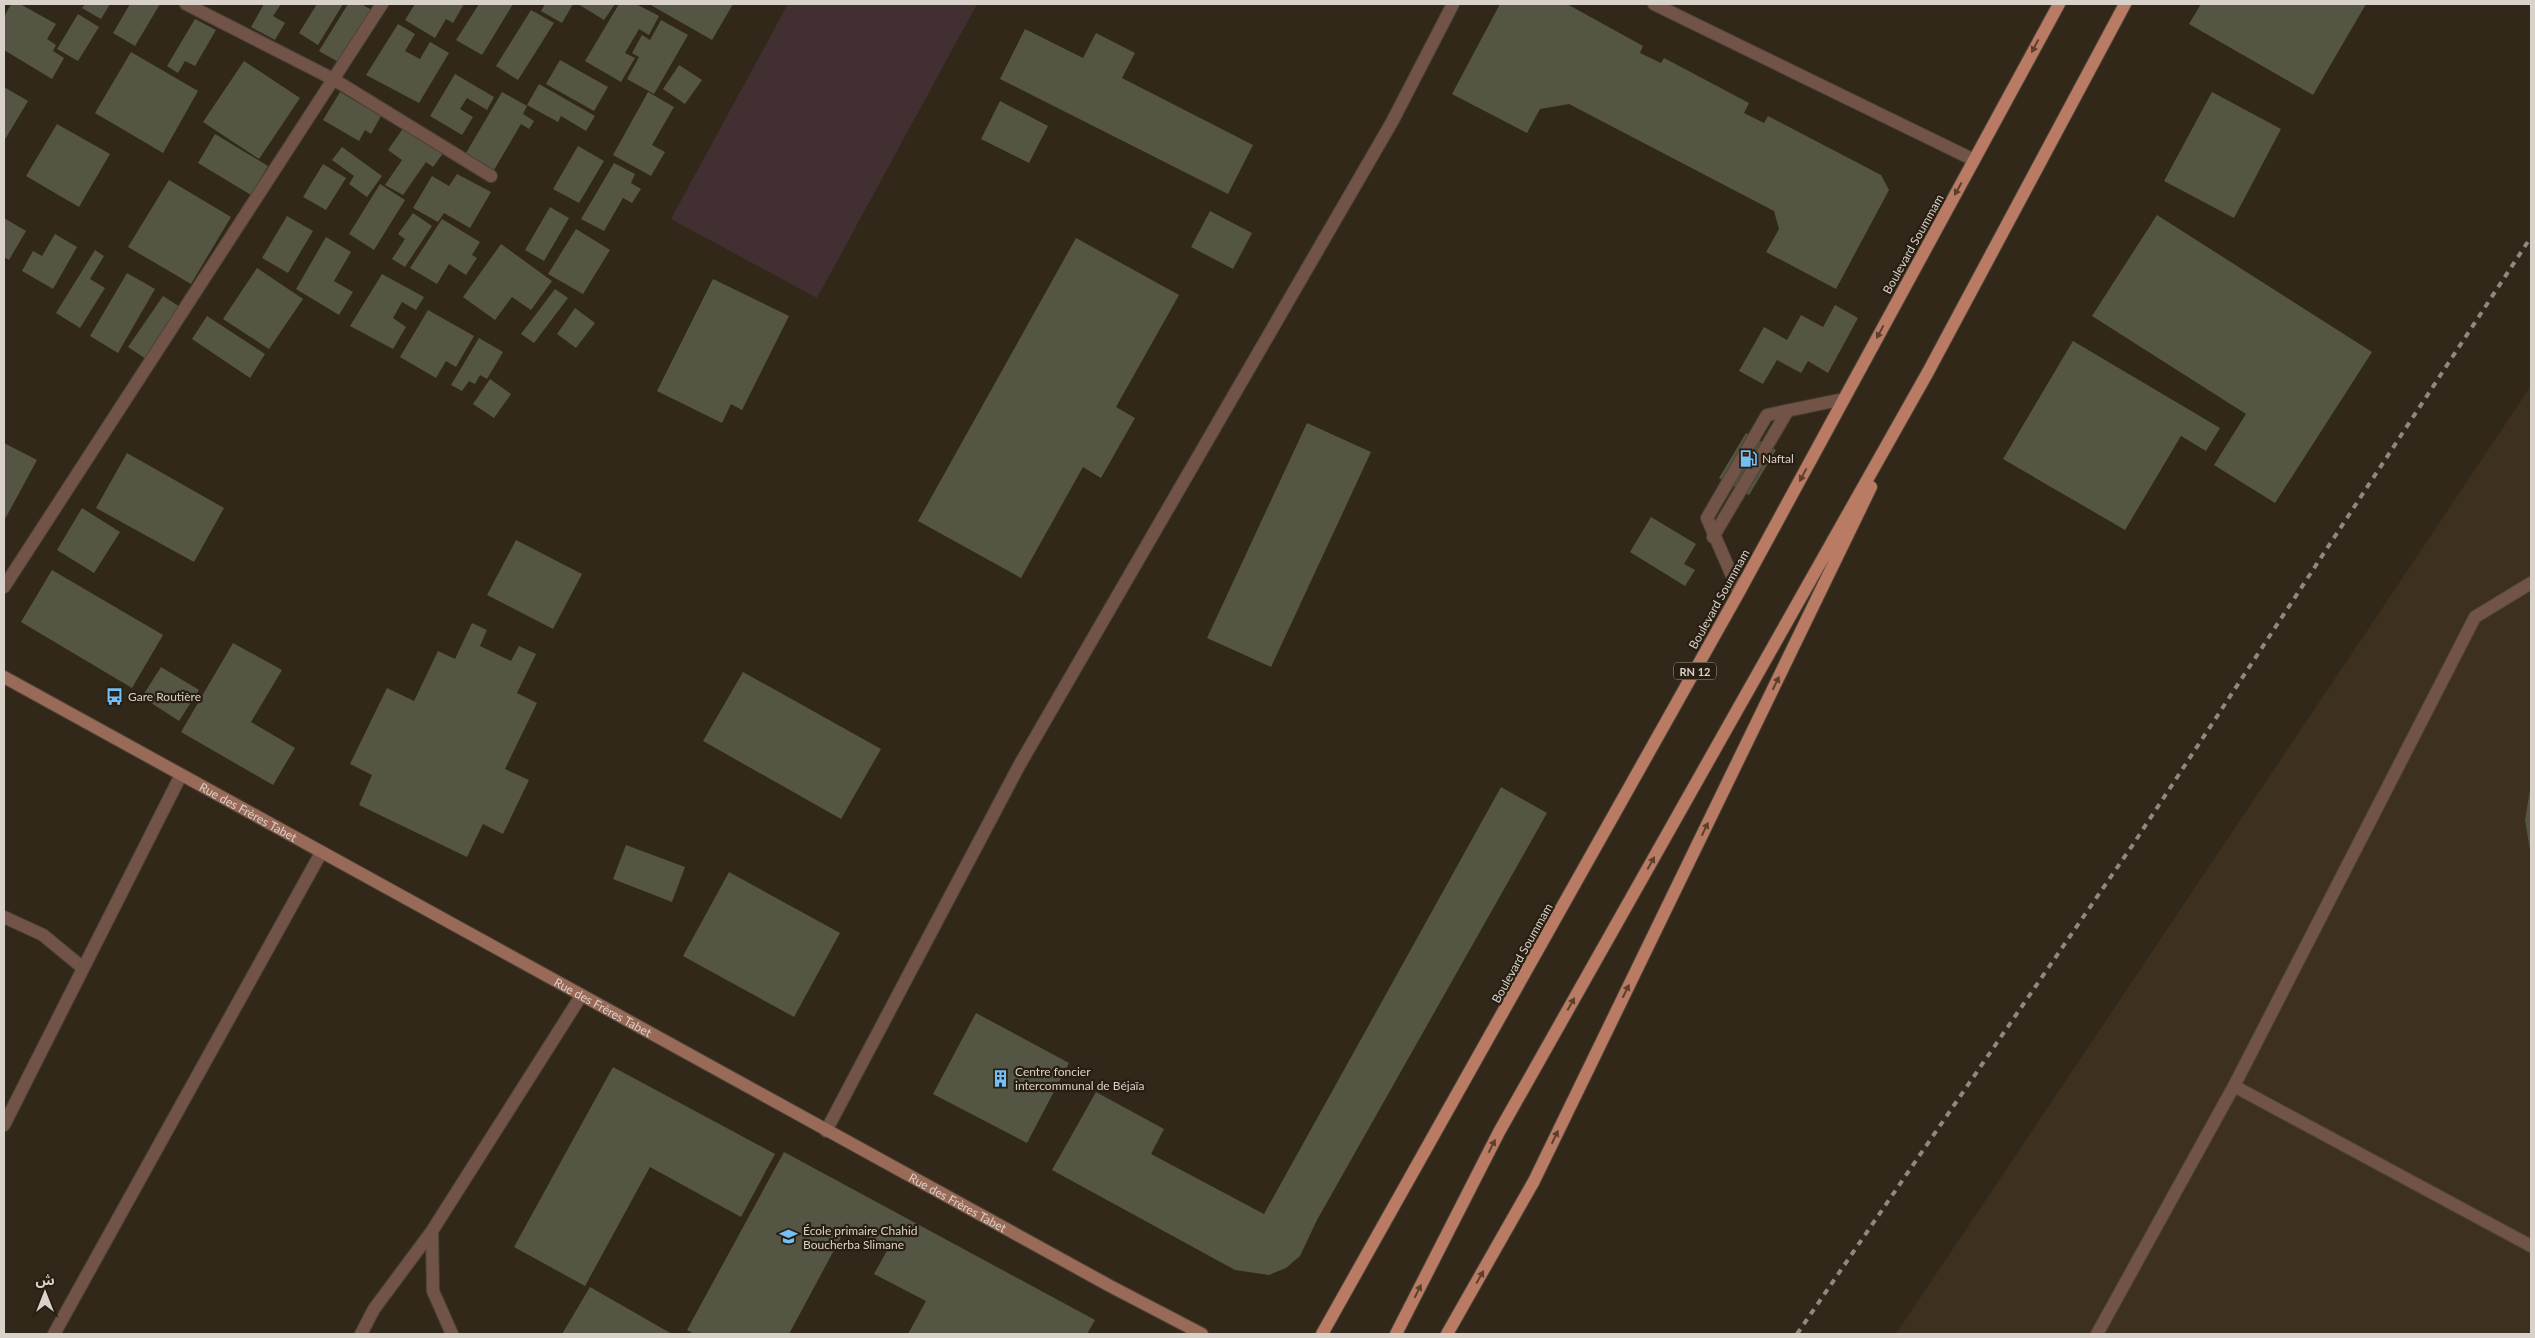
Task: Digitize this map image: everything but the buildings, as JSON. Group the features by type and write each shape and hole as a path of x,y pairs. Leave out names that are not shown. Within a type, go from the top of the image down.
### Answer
{"main road":[{"name":"Boulevard Soummam","path":"1322,1334 1739,592 2059,4"},
{"path":"1396,1334 1499,1132 1928,372 2125,4"},
{"path":"1447,1334 1534,1181 1928,372"}],"street":[{"path":"186,4 334,79 491,176"},
{"path":"4,587 382,4"},
{"path":"826,1131 1020,764 1392,122 1454,4"},
{"path":"1654,4 1974,160"},
{"path":"1739,592 1713,537 1787,412 1844,399"},
{"path":"2097,1334 2234,1086 2475,617 2531,583"},
{"name":"Rue des Frères Tabet","path":"4,677 826,1131 1202,1334"},
{"path":"4,1125 181,775"},
{"path":"54,1334 321,853"},
{"path":"4,917 43,935 84,968"},
{"path":"362,1334 374,1309 432,1230 581,996"},
{"path":"2234,1086 2531,1246"},
{"path":"432,1230 433,1291 452,1334"}],"shaded area":[{"path":"788,4 977,4 817,298 671,219"},
{"path":"2531,386 2531,1334 1896,1334"}],"railway":[{"path":"1797,1334 2134,843 2531,237"}],"place":[{"name":"Naftal","path":"1748,458"},
{"name":"Gare Routière","path":"114,696"},
{"name":"Centre foncier intercommunal de Béjaïa","path":"1001,1078"},
{"name":"École primaire Chahid Boucherba Slimane","path":"789,1237"}]}
